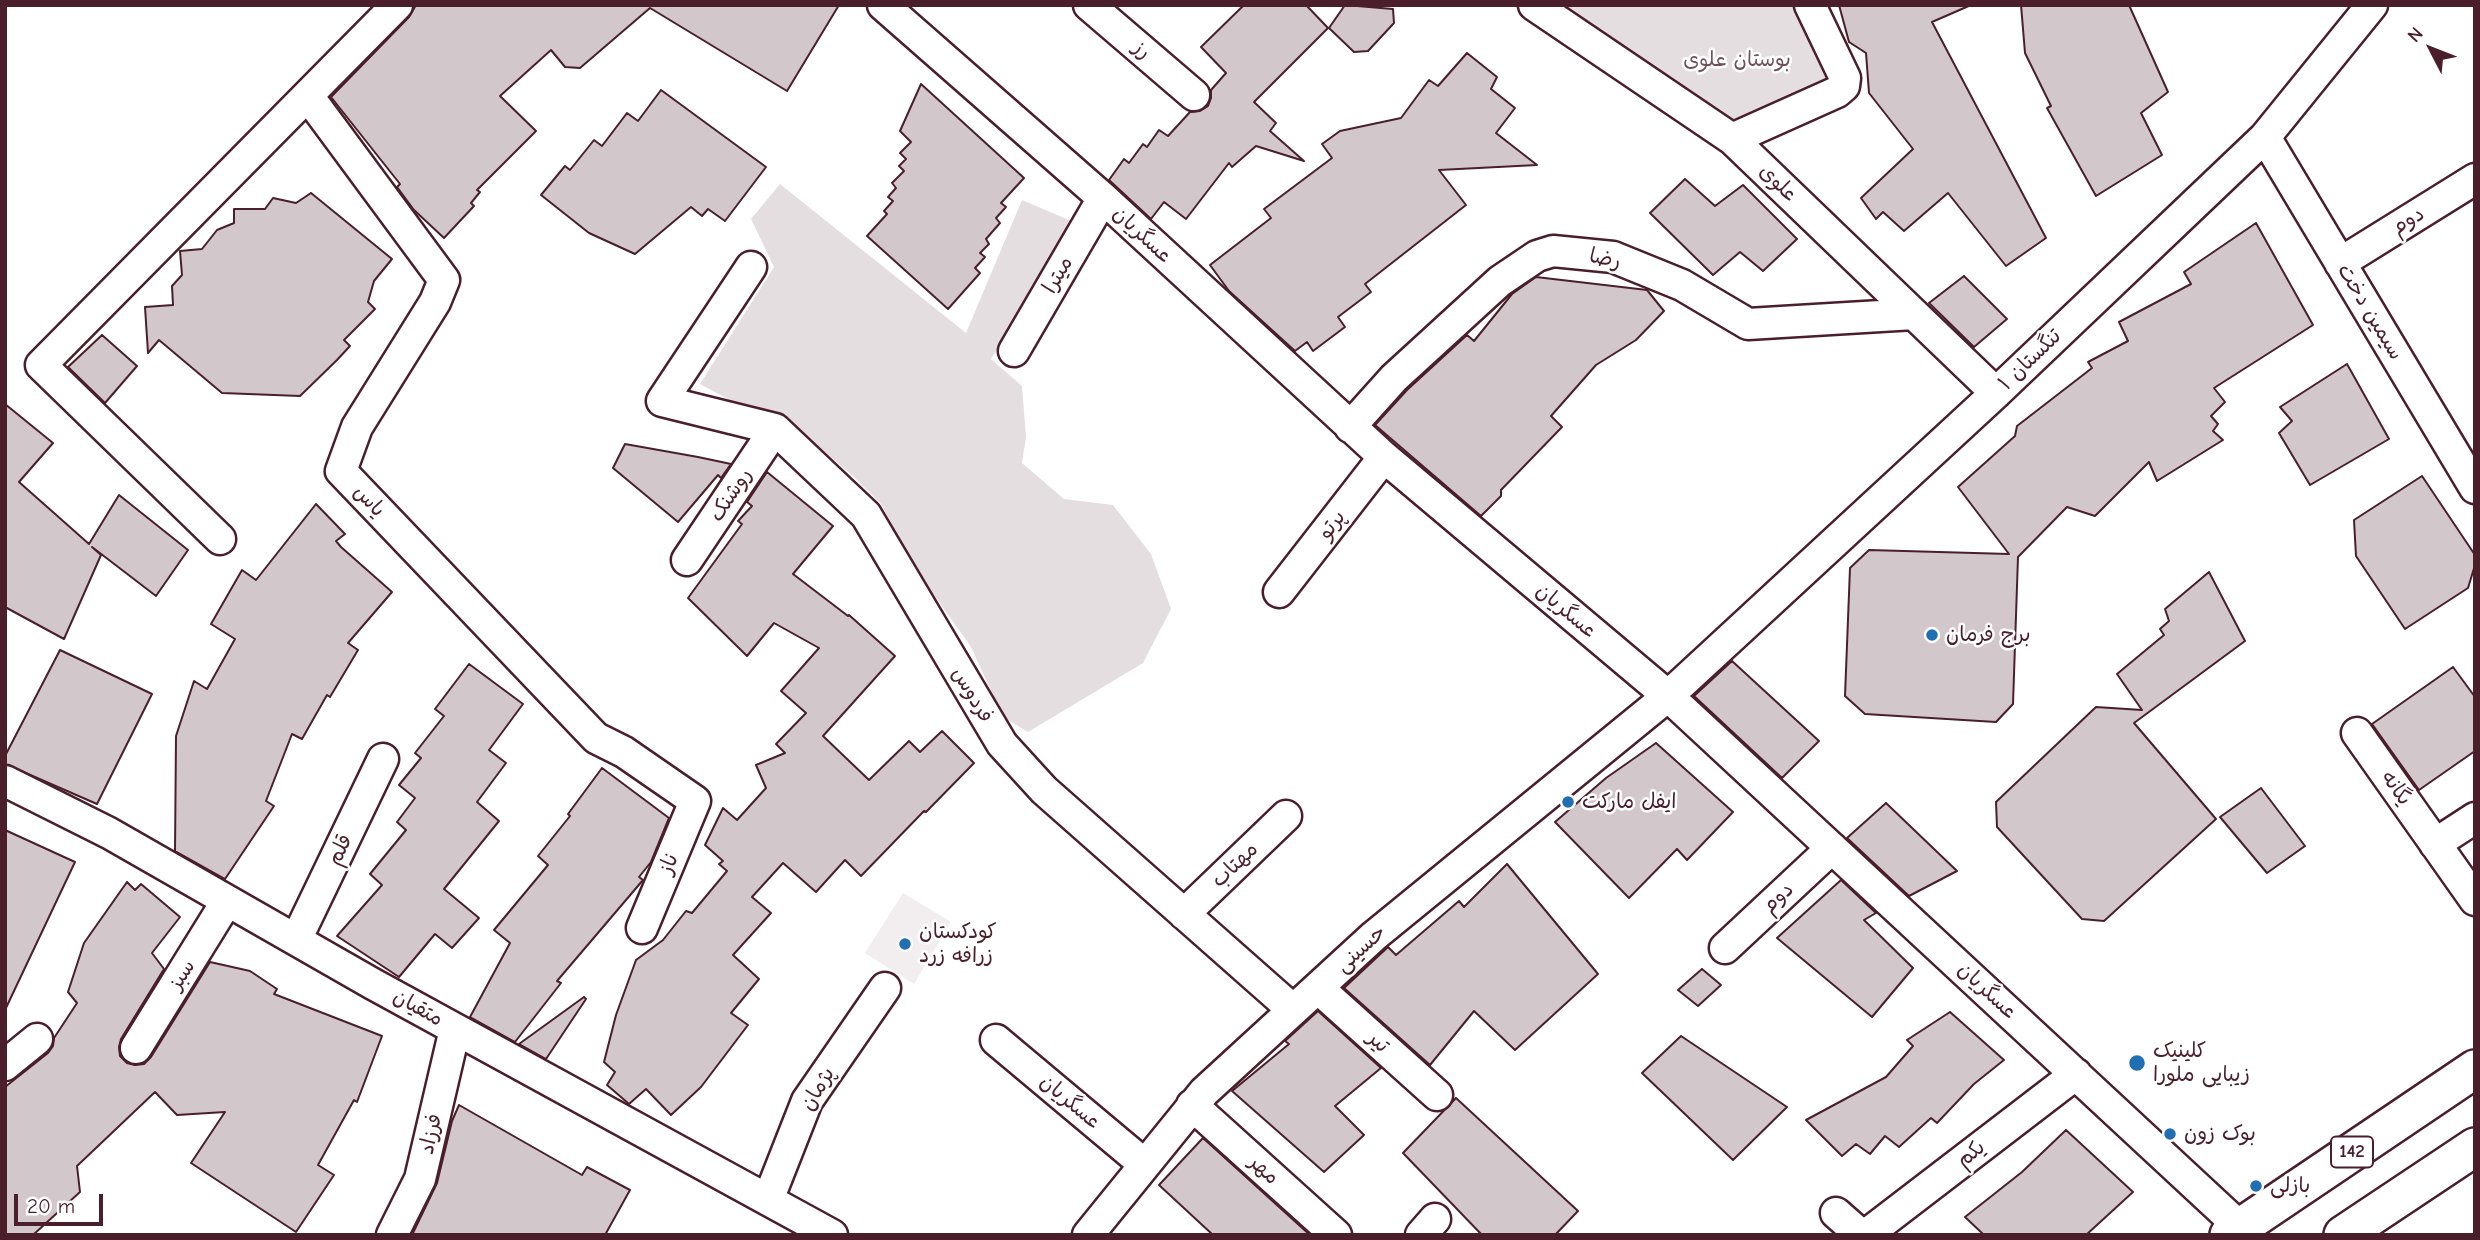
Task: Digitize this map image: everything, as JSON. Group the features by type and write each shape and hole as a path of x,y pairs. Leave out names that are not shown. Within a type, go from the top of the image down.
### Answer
{"main road":[{"name":"142","path":"2235,1231 2475,1069"},
{"path":"2348,1233 2475,1147"}],"street":[{"path":"220,539 41,365 397,5"},
{"name":"عسگریان","path":"883,5 1102,198 1384,457 1668,696 2076,1074 2235,1231"},
{"name":"رز","path":"1089,5 1194,95"},
{"name":"علوی","path":"1534,5 1732,139 1996,393"},
{"path":"1732,139 1837,92 1843,86 1845,78 1810,5"},
{"name":"تنگستان ۱","path":"1668,696 1996,393 2265,137 2372,5"},
{"name":"یاس","path":"309,96 444,281 435,302 356,428 341,471 596,738 624,752 695,801"},
{"name":"سیمین دخت","path":"2265,137 2475,488"},
{"name":"دوم","path":"2340,263 2475,179"},
{"name":"میترا","path":"1014,351 1102,198"},
{"name":"رضا","path":"1350,427 1394,378 1500,281 1537,256 1553,251 1613,257 1682,285 1748,324 1914,314"},
{"name":"فردوس","path":"751,267 662,401 775,429 866,515 1002,744 1044,790 1292,1009"},
{"name":"روشنک","path":"687,560 775,429"},
{"name":"پرتو","path":"1279,592 1384,457"},
{"name":"حسینی","path":"1088,1235 1192,1105 1292,1009 1374,936 1668,696"},
{"name":"یگانه","path":"2357,733 2475,901"},
{"name":"قلم","path":"296,940 383,759"},
{"name":"متقیان","path":"7,785 109,833 455,1029 832,1235"},
{"name":"ناز","path":"642,928 695,801"},
{"name":"مهتاب","path":"1184,914 1286,816"},
{"path":"2435,844 2475,818"},
{"name":"دوم","path":"1725,948 1832,848"},
{"name":"سبز","path":"136,1048 227,901"},
{"name":"پژمان","path":"768,1200 807,1101 885,988"},
{"name":"تیر","path":"1318,988 1437,1095"},
{"name":"فرزاد","path":"392,1235 420,1179 455,1029"},
{"path":"5,1065 37,1040"},
{"name":"عسگریان","path":"996,1040 1144,1164"},
{"name":"یکم","path":"1866,1235 2076,1074"},
{"name":"مهر","path":"1192,1105 1336,1235"},
{"path":"1836,1213 1860,1235"}],"shaded area":[{"name":"کودکستان زرافه زرد","path":"903,893 951,922 914,984 865,953"}],"green space":[{"name":"بوستان علوی","path":"1562,5 1795,5 1831,78 1731,122"},
{"path":"780,184 966,333 1022,200 1076,223 991,359 1022,386 1026,437 1022,463 1064,499 1113,505 1151,554 1171,609 1143,663 1028,732 1003,717 971,647 904,553 882,505 852,475 799,430 752,412 700,384 774,267 751,219"}],"building":[{"path":"416,5 839,5 787,91 650,8 580,68 565,67 551,50 500,96 536,131 477,190 480,192 471,203 474,206 444,238 414,210 397,187 400,184 331,97 409,17"},
{"path":"1244,5 1306,5 1328,28 1254,102 1276,123 1270,131 1304,161 1256,146 1232,167 1229,163 1186,219 1164,202 1151,219 1109,180 1124,159 1129,163 1143,144 1147,147 1159,130 1168,136 1190,112 1200,111 1208,106 1211,90 1226,73 1201,47"},
{"path":"1345,5 1393,9 1394,23 1368,51 1354,52 1329,28"},
{"path":"1839,5 1971,5 1932,22 2046,238 2006,266 1948,193 1904,231 1883,212 1876,219 1861,198 1913,149 1869,93 1866,53 1849,42"},
{"path":"2021,5 2129,5 2168,92 2141,113 2162,155 2096,196 2047,108 2051,106 2025,53"},
{"path":"1467,53 1497,77 1491,89 1515,108 1496,133 1537,165 1439,170 1466,205 1365,284 1371,292 1338,317 1345,327 1313,351 1307,342 1295,351 1229,291 1210,265 1271,218 1264,209 1332,158 1322,144 1340,131 1401,118 1429,80 1438,86"},
{"path":"921,84 1024,178 1001,203 1006,207 996,218 1000,223 986,239 989,244 980,253 985,257 975,268 980,273 948,309 867,236 887,214 884,211 893,201 888,197 896,188 892,183 904,171 899,166 906,159 900,153 911,142 900,131"},
{"path":"661,90 766,167 725,221 708,209 702,216 691,207 635,254 589,233 541,195 565,166 570,170 594,140 602,146 627,113 638,121"},
{"path":"1685,179 1715,206 1743,185 1797,239 1763,271 1740,252 1713,275 1650,213"},
{"path":"311,193 392,259 374,281 368,302 375,309 344,340 350,346 337,360 300,396 222,393 159,340 148,353 145,307 173,305 172,286 182,275 180,251 202,249 217,230 234,223 234,209 265,209 273,198 296,203"},
{"path":"2256,223 2313,325 2214,388 2225,402 2211,416 2218,424 2213,431 2223,440 2157,481 2149,462 2095,516 2067,507 2018,557 2013,704 1996,722 1865,714 1845,696 1850,568 1869,550 2009,554 1958,487 2015,436 2017,426 2092,368 2088,362 2128,341 2119,322 2191,284 2184,272"},
{"path":"1964,276 2007,319 1974,347 1929,303"},
{"path":"1536,277 1647,290 1664,311 1636,340 1596,365 1551,416 1562,427 1501,490 1501,496 1481,516 1375,425 1407,390 1467,335 1474,341 1512,294"},
{"path":"102,335 137,366 105,403 68,367"},
{"path":"2347,364 2389,439 2310,485 2279,433 2292,421 2280,407"},
{"path":"5,404 53,443 19,482 89,544 119,495 188,550 156,596 92,547 101,555 64,639 5,607"},
{"path":"625,444 731,464 721,478 718,475 678,522 613,468"},
{"path":"767,472 833,526 793,574 849,615 895,656 823,736 869,780 909,741 920,752 942,731 974,763 861,876 845,860 816,892 783,863 752,897 771,913 733,955 759,979 731,1013 748,1025 701,1087 671,1115 646,1089 629,1104 607,1085 615,1072 604,1062 616,1015 636,960 663,940 686,911 692,913 727,871 719,864 723,861 705,845 723,808 737,820 766,788 756,765 785,753 776,744 806,713 781,691 819,648 774,623 747,656 688,598 742,524 738,521 752,506 747,502"},
{"path":"2422,476 2475,555 2475,565 2468,588 2405,629 2356,556 2354,520"},
{"path":"316,504 345,534 336,541 341,547 392,592 348,643 358,650 330,697 327,695 302,739 292,734 266,801 274,806 225,879 175,851 176,736 194,681 207,689 235,639 211,624 242,570 256,580"},
{"path":"2209,572 2245,641 2134,723 2216,819 2104,921 2082,919 1997,827 1996,802 2096,707 2142,710 2117,674 2164,635 2160,629 2169,621 2165,609"},
{"path":"60,650 152,694 97,804 5,764 5,756"},
{"path":"1732,661 1819,741 1782,778 1694,696"},
{"path":"469,664 523,704 489,750 506,763 477,802 499,821 444,889 479,918 452,948 435,934 399,977 337,936 382,885 370,874 406,830 397,822 415,798 399,785 421,758 415,753 444,716 435,709"},
{"path":"2453,667 2475,697 2475,751 2419,790 2372,724"},
{"path":"1656,743 1733,812 1687,860 1677,849 1629,898 1555,822 1606,778"},
{"path":"602,768 669,818 651,862 639,877 643,880 557,981 561,983 515,1042 470,1017 510,943 494,930 548,865 538,856 570,816 568,814"},
{"path":"2261,788 2305,846 2267,873 2220,817"},
{"path":"1886,803 1957,871 1909,896 1847,838"},
{"path":"5,830 75,862 5,1010"},
{"path":"1507,864 1598,974 1515,1050 1474,1011 1430,1065 1344,988 1388,947 1396,955 1459,901 1464,907"},
{"path":"1841,880 1876,913 1864,920 1913,968 1872,1017 1777,938"},
{"path":"127,882 135,890 141,884 180,917 152,953 164,969 121,1039 120,1056 127,1063 144,1064 151,1057 210,962 250,971 277,989 274,994 382,1036 357,1102 354,1100 318,1165 334,1175 296,1232 191,1163 225,1112 177,1115 155,1092 77,1166 80,1192 33,1235 5,1235 5,1087 53,1046 54,1038 77,1003 68,992 84,943"},
{"path":"1702,969 1721,985 1698,1006 1678,990"},
{"path":"584,997 586,999 546,1059 519,1044"},
{"path":"1318,1011 1381,1068 1335,1106 1364,1135 1324,1172 1232,1091 1289,1044 1285,1041"},
{"path":"1950,1012 2004,1060 1974,1084 1937,1123 1931,1118 1899,1147 1885,1136 1870,1154 1856,1144 1842,1156 1806,1120 1886,1077 1913,1046 1907,1040"},
{"path":"1681,1036 1787,1107 1733,1160 1642,1073"},
{"path":"1456,1098 1578,1211 1555,1235 1482,1235 1403,1153"},
{"path":"459,1105 582,1175 587,1167 630,1190 605,1235 412,1235 437,1183 452,1121"},
{"path":"2066,1130 2133,1192 2086,1235 1984,1235 1965,1217 2022,1172"},
{"path":"1203,1138 1310,1235 1213,1235 1159,1185"}],"place":[{"name":"برج فرمان","path":"1932,635"},
{"name":"ایفل مارکت","path":"1568,802"},
{"name":"کودکستان زرافه زرد","path":"905,944"},
{"name":"کلینیک زیبایی ملورا","path":"2137,1063"},
{"name":"بوک زون","path":"2170,1134"},
{"name":"بازلی","path":"2256,1186"}]}
